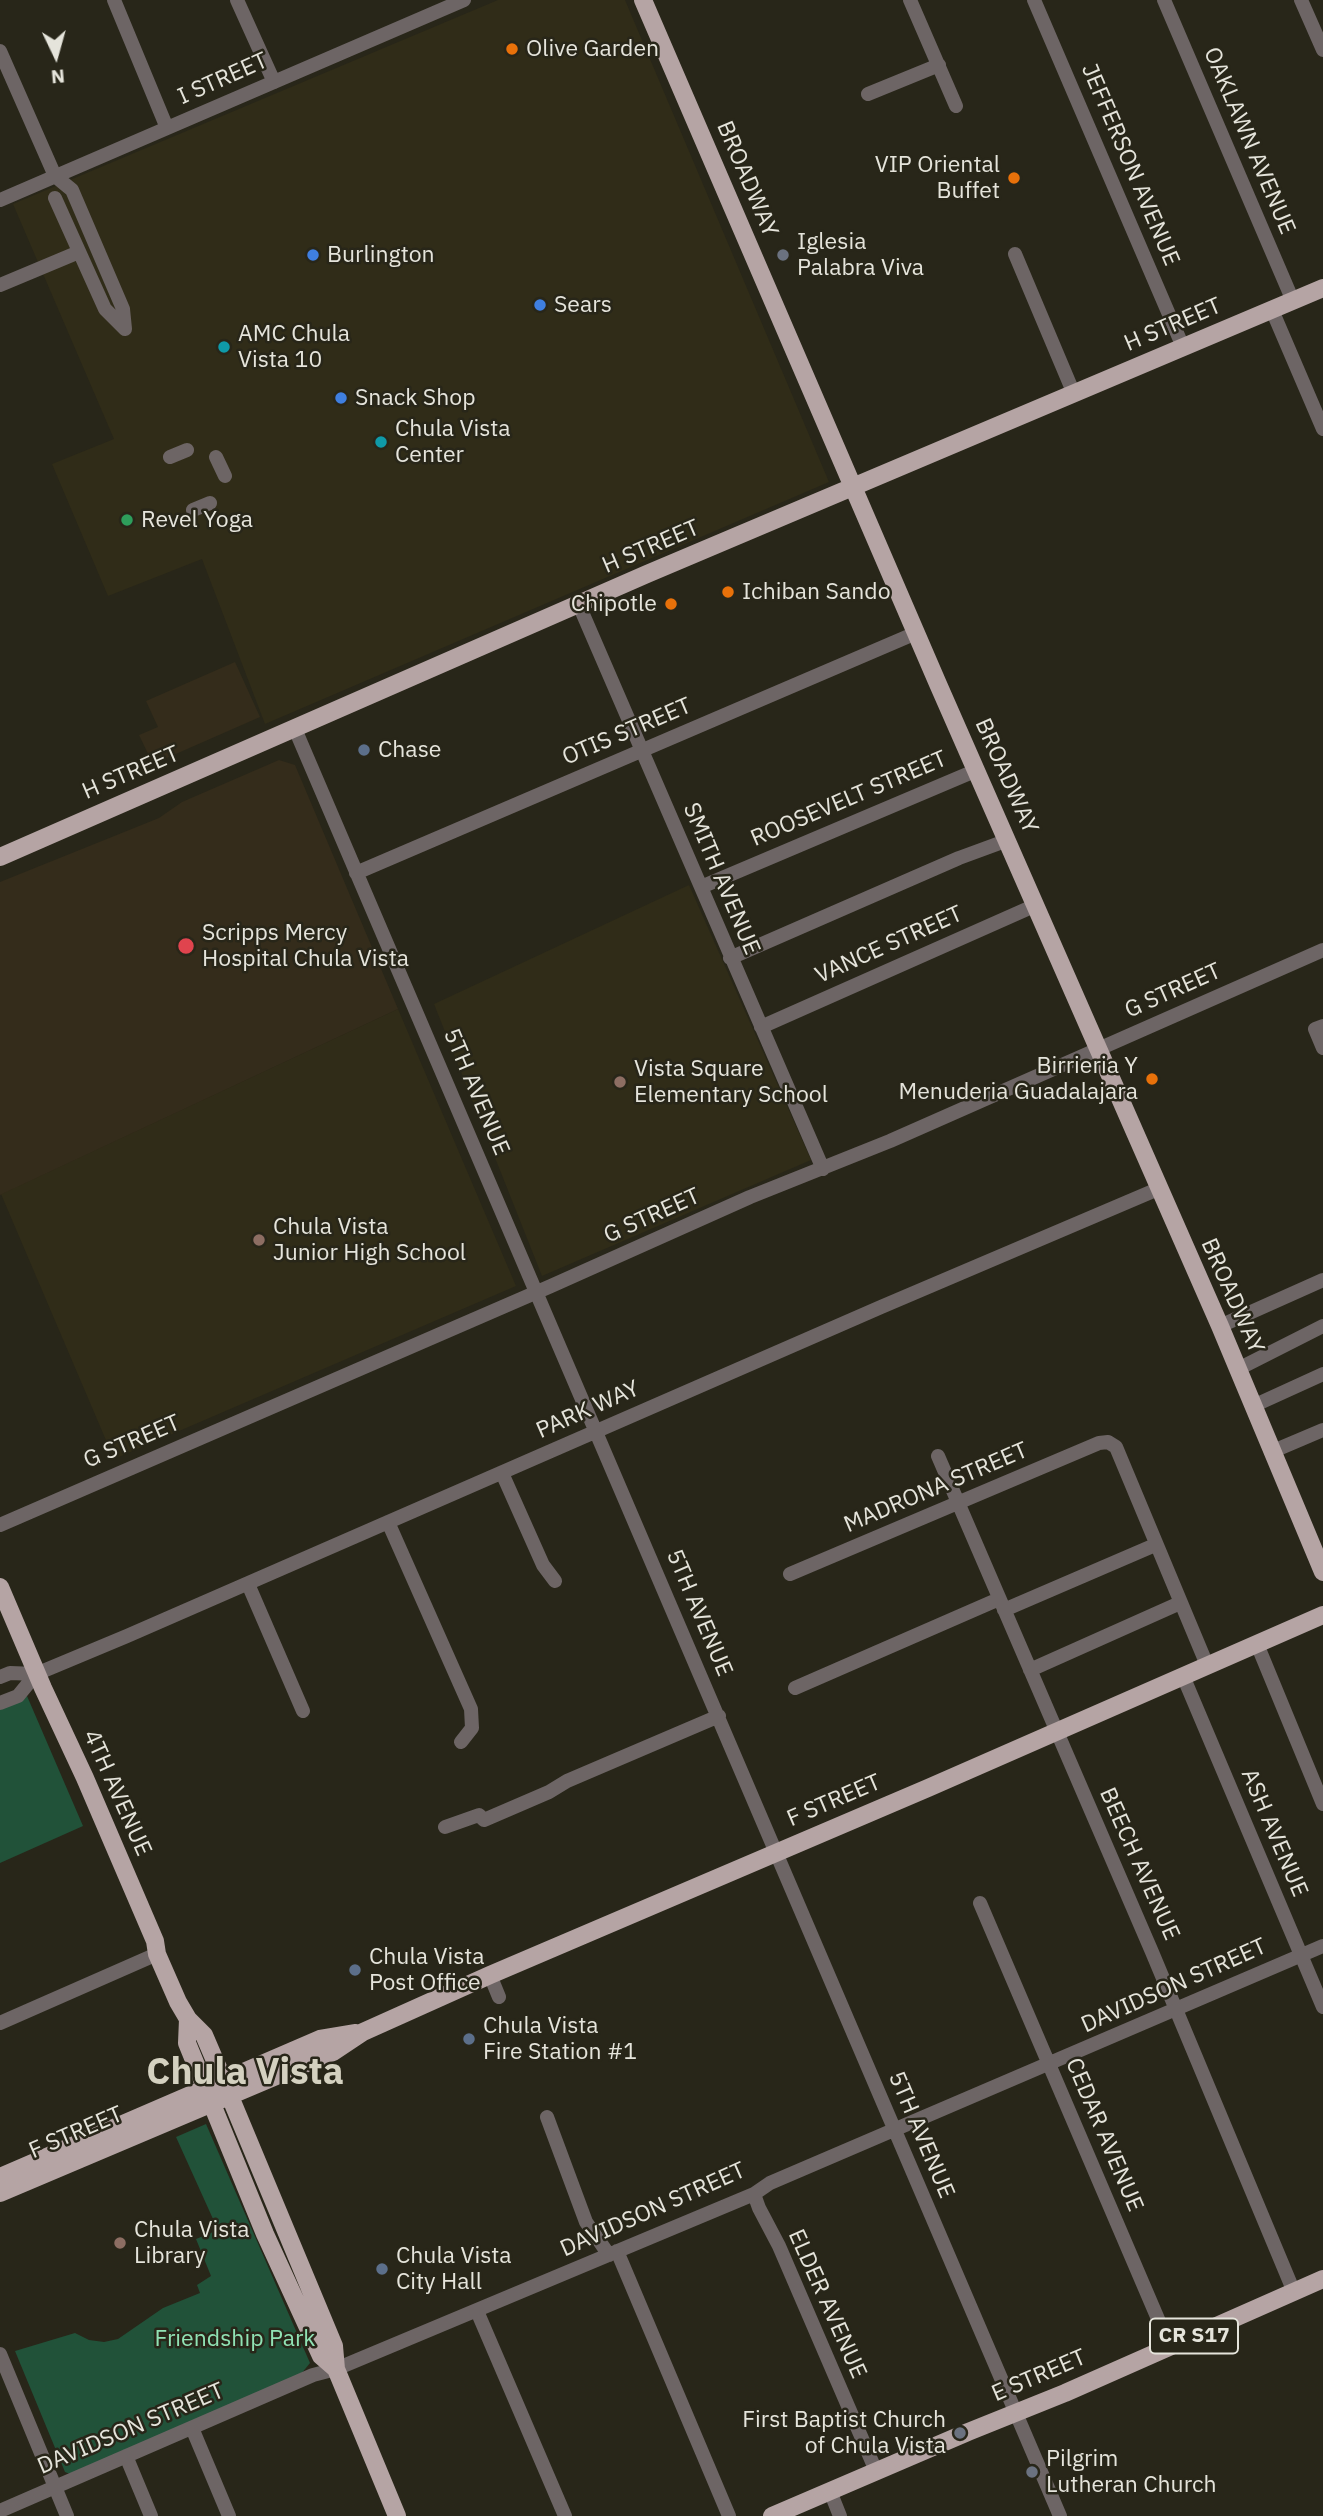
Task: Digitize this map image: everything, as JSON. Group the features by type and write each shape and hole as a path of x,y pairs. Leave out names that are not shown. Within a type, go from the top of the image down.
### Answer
{"main road":[{"name":"BROADWAY","path":"643,0 1238,1369 1323,1572"},
{"name":"H STREET","path":"0,857 448,660 1323,288"},
{"name":"4TH AVENUE","path":"0,1587 155,1941 157,1954 177,2002 188,2019 204,2035 334,2346 335,2369 397,2516"},
{"name":"F STREET","path":"0,2193 226,2087 333,2052 363,2032 490,1975 1323,1615"},
{"name":"4TH AVENUE","path":"188,2019 187,2043 265,2234 321,2356 335,2369"},
{"name":"F STREET","path":"0,2177 209,2095"},
{"name":"E STREET","path":"772,2516 1015,2414 1323,2279"}],"street":[{"path":"114,0 167,128"},
{"path":"237,0 274,82"},
{"name":"I STREET","path":"0,200 464,0"},
{"path":"910,0 956,106"},
{"name":"JEFFERSON AVENUE","path":"1034,0 1183,347"},
{"name":"OAKLAWN AVENUE","path":"1164,0 1293,301"},
{"path":"1301,0 1323,50"},
{"path":"0,51 55,176 55,196 105,310 125,329 123,309 72,190 55,176"},
{"path":"868,94 939,65"},
{"path":"0,285 79,252"},
{"path":"1015,254 1074,394"},
{"path":"1272,310 1323,429"},
{"path":"170,457 187,450"},
{"path":"216,457 225,476"},
{"path":"193,510 210,503"},
{"name":"SMITH AVENUE","path":"579,605 822,1169"},
{"name":"OTIS STREET","path":"356,873 916,633"},
{"name":"5TH AVENUE","path":"295,729 1060,2516"},
{"name":"ROOSEVELT STREET","path":"701,887 977,769"},
{"path":"730,958 959,858 1008,840"},
{"name":"VANCE STREET","path":"761,1027 1036,905"},
{"name":"G STREET","path":"0,1525 1323,950"},
{"path":"1323,1026 1315,1029 1323,1048"},
{"name":"PARK WAY","path":"0,1677 10,1673 36,1674 1158,1189"},
{"path":"1221,1330 1323,1280"},
{"path":"1221,1330 1323,1290"},
{"path":"1238,1369 1323,1326"},
{"path":"1253,1406 1323,1374"},
{"path":"1271,1451 1323,1430"},
{"name":"MADRONA STREET","path":"790,1574 1099,1443 1108,1442 1116,1447 1155,1545"},
{"name":"BEECH AVENUE","path":"938,1456 1177,2010 1294,2292"},
{"path":"502,1473 543,1565 555,1581"},
{"path":"388,1522 471,1709 472,1728 461,1742"},
{"path":"795,1688 1155,1545 1207,1665"},
{"path":"248,1584 303,1711"},
{"path":"1030,1670 1180,1603"},
{"path":"1257,1644 1323,1804"},
{"name":"PARK WAY","path":"0,1703 18,1696 36,1674"},
{"name":"ASH AVENUE","path":"1183,1676 1323,2007"},
{"path":"445,1827 479,1815 484,1820 719,1716"},
{"name":"CEDAR AVENUE","path":"980,1903 1170,2347"},
{"name":"DAVIDSON STREET","path":"0,2511 313,2375 335,2369 477,2311 754,2194 770,2183 1323,1946"},
{"path":"0,2023 157,1954"},
{"path":"490,1975 499,1997"},
{"path":"547,2118 586,2222 613,2253 729,2516"},
{"name":"ELDER AVENUE","path":"754,2194 876,2471"},
{"path":"477,2311 565,2516"},
{"path":"0,2354 67,2516"},
{"path":"192,2428 229,2516"},
{"path":"126,2456 151,2516"},
{"path":"830,2491 840,2516"}],"shaded area":[{"name":"Chula Vista Center","path":"498,0 625,0 829,482 265,724 202,559 108,596 52,464 114,439 13,204"},
{"path":"235,662 260,717 153,764 139,735 158,727 146,701"},
{"name":"Scripps Mercy Hospital Chula Vista","path":"279,760 295,765 398,1009 0,1195 0,882 159,818 182,802"},
{"name":"Vista Square Elementary School","path":"689,885 811,1160 542,1276 434,1004"},
{"name":"Chula Vista Junior High School","path":"398,1009 516,1286 114,1459 1,1194"}],"green space":[{"path":"27,1696 83,1826 0,1863 0,1708"},
{"name":"Friendship Park","path":"206,2124 310,2363 301,2374 70,2474 65,2472 15,2351 75,2333 89,2340 104,2342 118,2339 163,2308 200,2293 197,2285 211,2276 196,2239 218,2230 176,2137"}],"place":[{"name":"Olive Garden","path":"512,49"},
{"name":"VIP Oriental Buffet","path":"1014,178"},
{"name":"Burlington","path":"313,255"},
{"name":"Iglesia Palabra Viva","path":"783,255"},
{"name":"Sears","path":"540,305"},
{"name":"AMC Chula Vista 10","path":"224,347"},
{"name":"Snack Shop","path":"341,398"},
{"name":"Chula Vista Center","path":"381,442"},
{"name":"Revel Yoga","path":"127,520"},
{"name":"Ichiban Sando","path":"728,592"},
{"name":"Chipotle","path":"671,604"},
{"name":"Chase","path":"364,750"},
{"name":"Scripps Mercy Hospital Chula Vista","path":"186,946"},
{"name":"Birrieria Y Menuderia Guadalajara","path":"1152,1079"},
{"name":"Vista Square Elementary School","path":"620,1082"},
{"name":"Chula Vista Junior High School","path":"259,1240"},
{"name":"Chula Vista Post Office","path":"355,1970"},
{"name":"Chula Vista Fire Station #1","path":"469,2039"},
{"name":"Chula Vista Library","path":"120,2243"},
{"name":"Chula Vista City Hall","path":"382,2269"},
{"name":"First Baptist Church of Chula Vista","path":"960,2433"},
{"name":"Pilgrim Lutheran Church","path":"1032,2472"}],"district":[{"name":"Chula Vista","path":"245,2073"}]}
